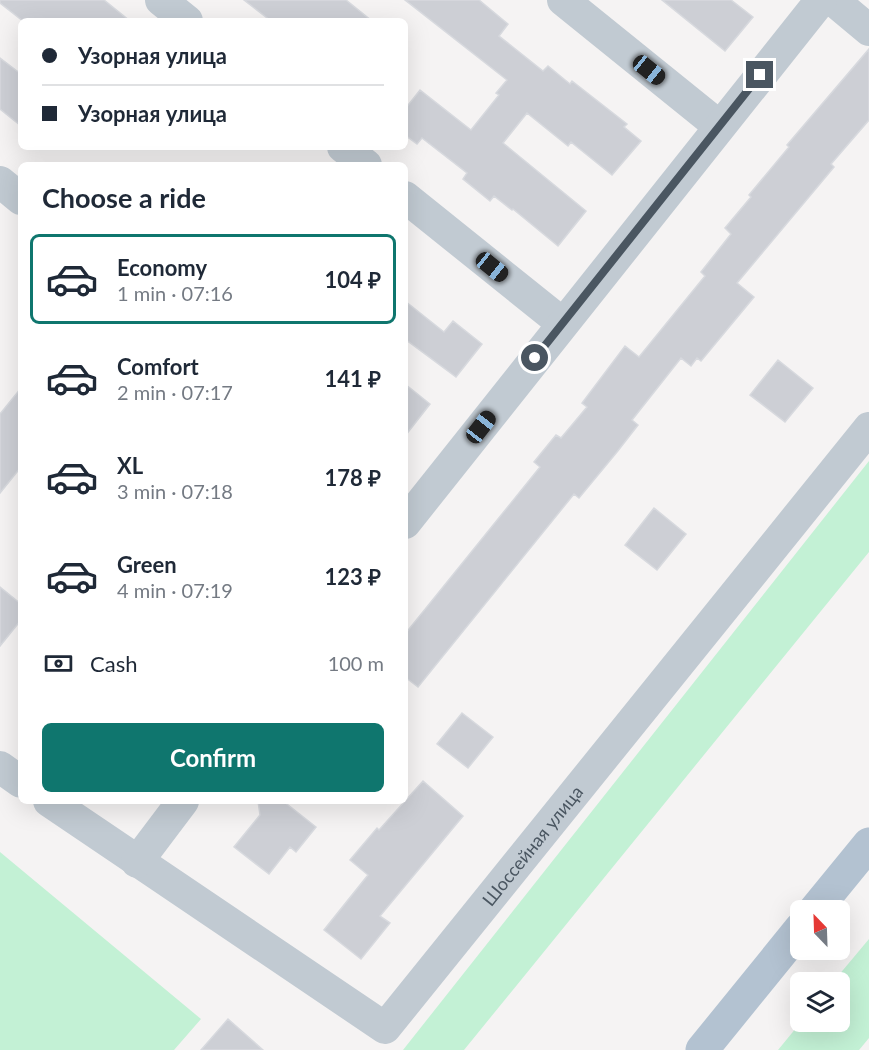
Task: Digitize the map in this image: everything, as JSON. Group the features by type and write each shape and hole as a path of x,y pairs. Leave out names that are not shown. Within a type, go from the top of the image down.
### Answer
{"main road":[{"path":"823,900 869,844"},
{"path":"702,1050 790,942"}],"street":[{"path":"161,0 184,18"},
{"path":"562,0 719,126"},
{"path":"408,515 821,0"},
{"path":"833,0 869,30"},
{"path":"348,150 362,162"},
{"path":"0,182 18,197"},
{"path":"408,199 562,323"},
{"name":"Шоссейная улица","path":"136,862 385,1028 869,428"},
{"path":"0,767 18,780"},
{"path":"53,804 136,862 181,804"}],"green space":[{"path":"869,461 869,552 464,1050 403,1050"},
{"path":"0,852 201,1019 174,1050 0,1050"},
{"path":"869,939 869,1038 859,1050 778,1050 793,1032 850,1032 850,972 841,972"}],"building":[{"path":"0,0 104,0 126,18 19,18 0,3"},
{"path":"244,0 346,0 368,18 267,18"},
{"path":"405,0 479,0 508,24 499,36 543,71 548,66 570,84 572,81 627,124 624,127 641,141 612,175 571,142 568,146 527,113 503,143 586,211 558,246 494,196 490,201 463,179 467,173 422,138 417,144 408,137 408,105 420,90 471,130 499,95 496,93 507,80"},
{"path":"662,0 731,0 753,17 725,51"},
{"path":"869,49 869,120 831,164 834,167 737,283 754,297 701,361 697,358 691,366 681,358 632,420 638,425 617,452 579,498 574,494 418,687 408,679 408,630 540,467 534,462 556,435 561,438 587,407 582,403 625,346 639,357 705,276 701,272 731,234 725,228 789,147 787,145"},
{"path":"0,58 18,72 18,124 0,109"},
{"path":"408,303 444,332 453,321 482,344 456,377 408,341"},
{"path":"778,360 813,388 785,422 750,395"},
{"path":"408,386 430,404 408,432"},
{"path":"18,392 18,471 0,493 0,414"},
{"path":"654,508 686,534 657,570 625,545"},
{"path":"0,587 18,602 18,624 0,646"},
{"path":"462,713 493,737 468,768 437,744"},
{"path":"423,781 463,816 380,916 390,923 361,959 324,930 368,875 350,860 377,828 379,830 402,804 408,804 408,798"},
{"path":"258,804 287,804 316,827 296,852 290,847 269,874 234,847 260,815"},
{"path":"228,1019 263,1050 201,1050"}],"route":[{"path":"535,358 760,75"}]}
